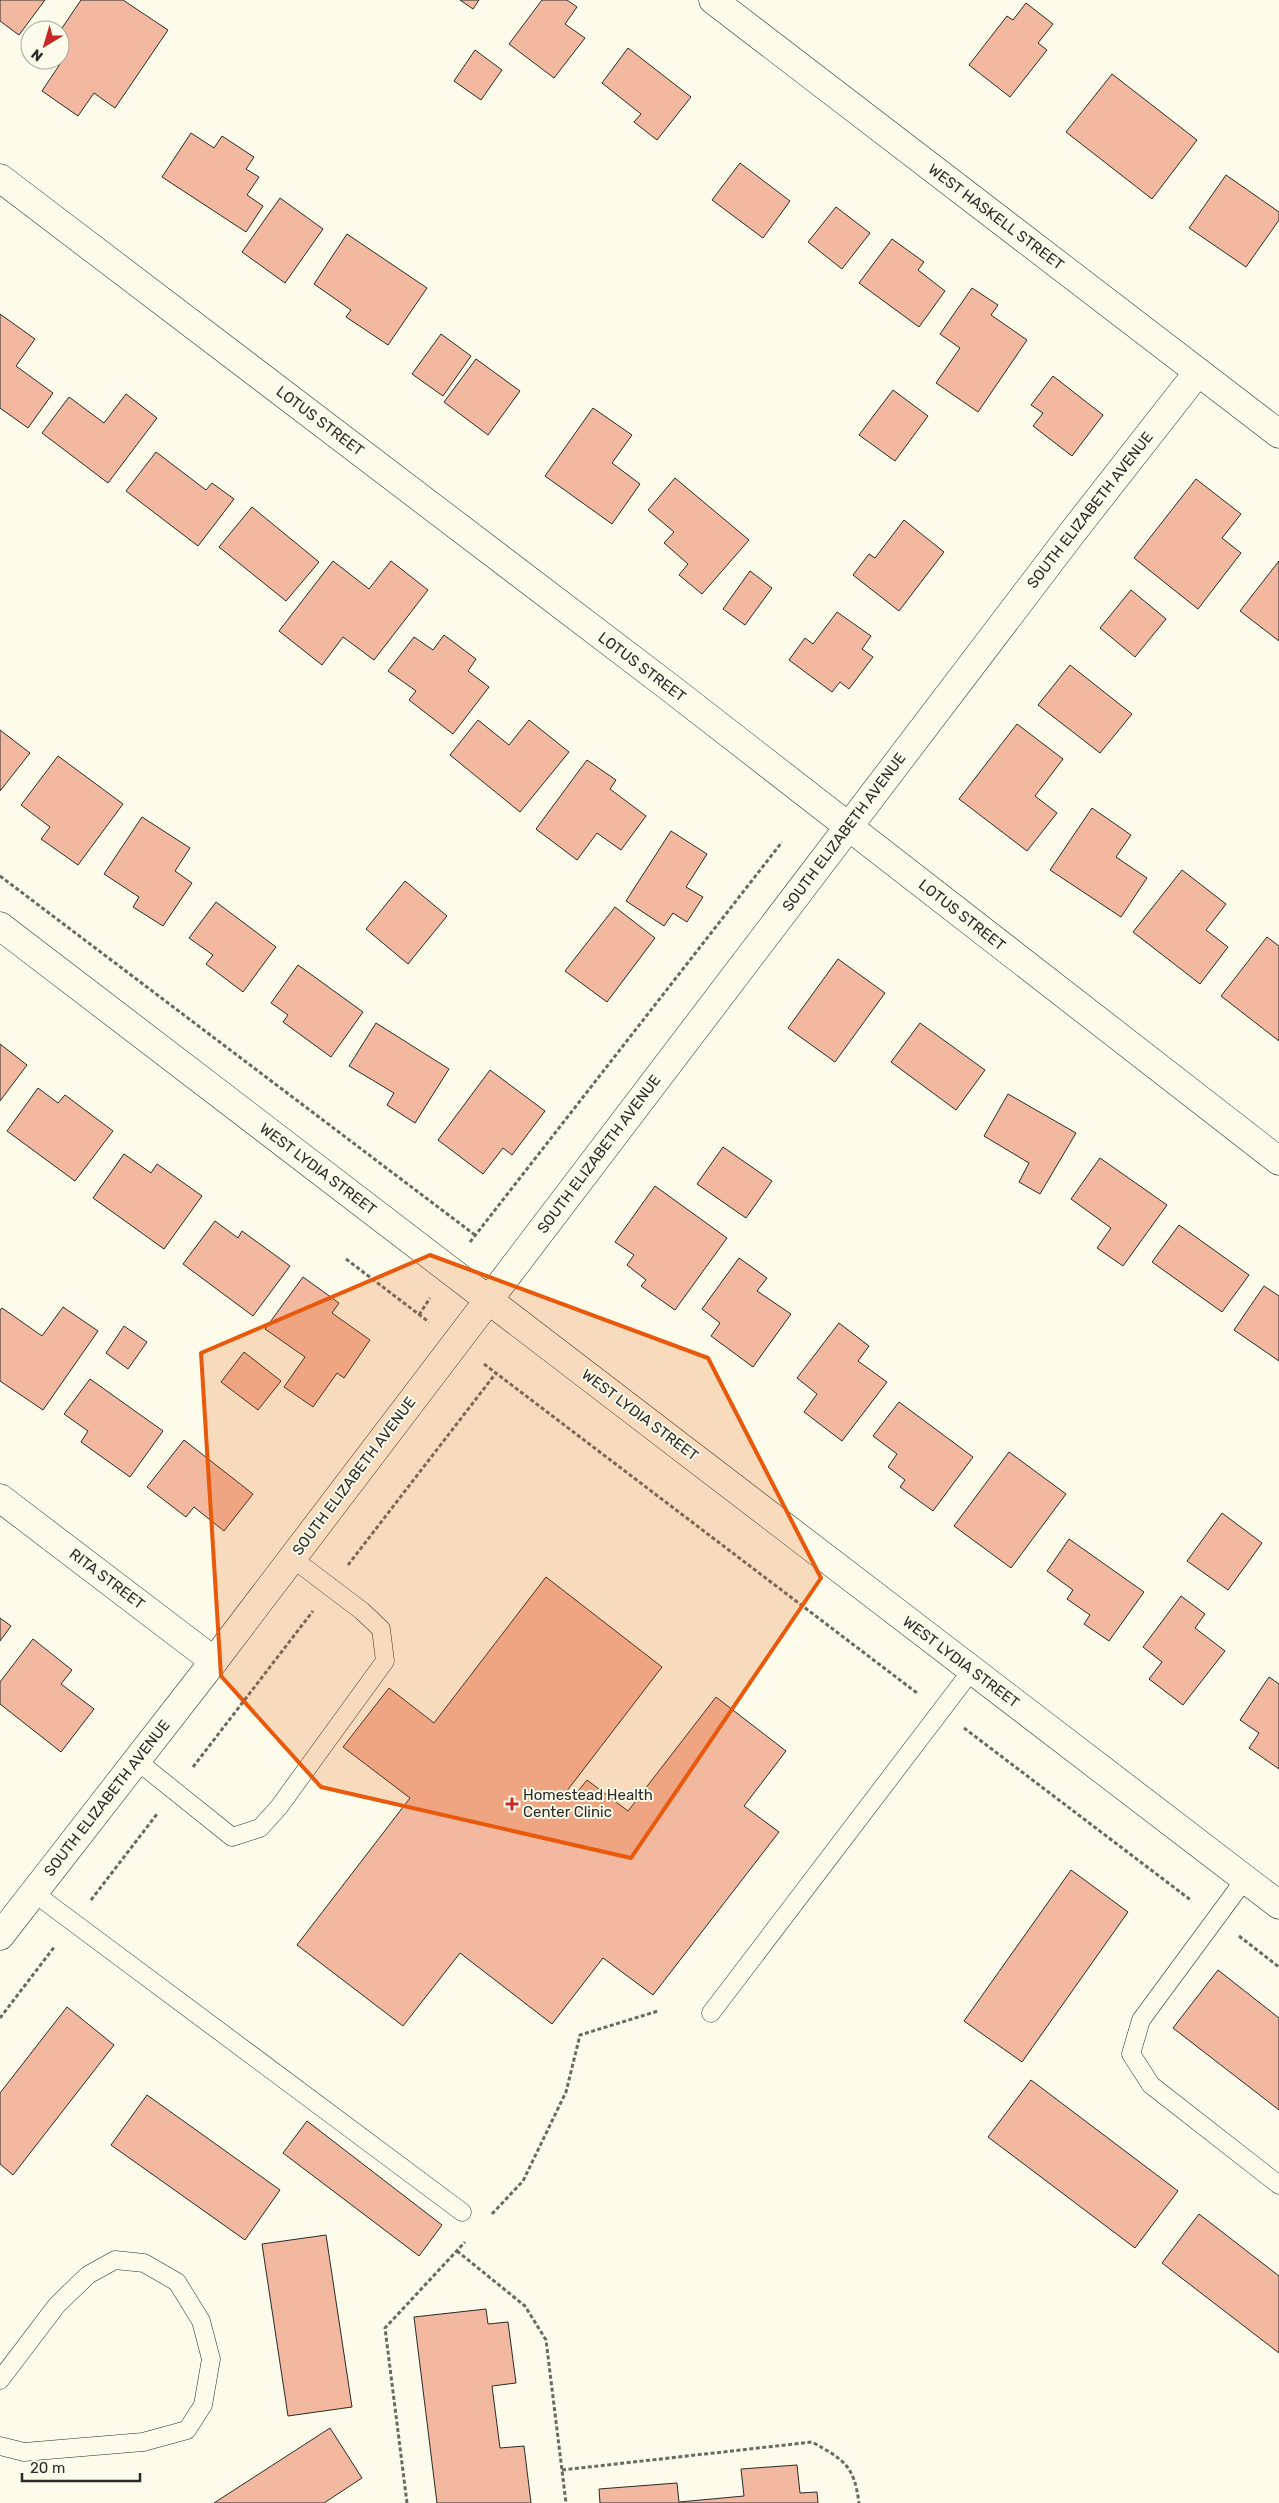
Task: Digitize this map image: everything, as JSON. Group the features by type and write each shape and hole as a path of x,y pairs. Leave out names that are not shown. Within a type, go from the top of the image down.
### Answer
{"street":[{"name":"WEST HASKELL STREET","path":"713,0 1279,434"},
{"name":"LOTUS STREET","path":"0,178 848,826 1279,1161"},
{"name":"SOUTH ELIZABETH AVENUE","path":"0,1936 292,1558 1072,533 1198,372"},
{"name":"WEST LYDIA STREET","path":"0,926 1279,1905"},
{"name":"RITA STREET","path":"0,1498 214,1660"}],"lane":[{"path":"136,1760 232,1837 260,1828 279,1807 385,1661 381,1629 362,1611 292,1558"},
{"path":"711,2013 972,1670"},
{"path":"1245,1879 1142,2020 1131,2054 1150,2085 1279,2185"},
{"path":"34,1892 462,2212"},
{"path":"0,2380 57,2305 88,2275 115,2260 144,2263 177,2282 201,2321 211,2359 203,2405 187,2430 143,2442 24,2452 0,2446"}],"path":[{"path":"419,1315 448,1269 782,842"},
{"path":"0,876 475,1235"},
{"path":"346,1259 1279,1967"},
{"path":"0,2018 496,1373"},
{"path":"457,2251 525,2306 546,2340 566,2503"},
{"path":"562,2470 812,2442 841,2458 856,2481 859,2503"}],"highlighted area":[{"path":"430,1255 708,1358 821,1578 631,1858 321,1787 221,1676 201,1353"}],"building":[{"path":"0,0 45,0 30,20 20,20 19,35 0,21"},
{"path":"81,0 123,0 168,30 115,108 94,93 78,116 42,91 56,70 70,70 70,20 67,20"},
{"path":"460,0 479,0 473,9"},
{"path":"542,0 567,0 577,7 565,24 585,38 554,78 509,44"},
{"path":"1026,3 1053,24 1038,43 1047,50 1010,97 969,65 1007,16 1013,20"},
{"path":"628,48 691,97 657,140 634,122 641,114 602,83"},
{"path":"475,50 502,70 481,100 454,81"},
{"path":"1112,74 1197,140 1152,199 1066,132"},
{"path":"191,133 214,148 222,136 254,157 246,169 259,177 247,195 263,206 246,232 162,177"},
{"path":"740,163 790,201 763,238 712,200"},
{"path":"1226,175 1279,212 1279,220 1246,267 1189,228"},
{"path":"280,198 323,229 285,283 242,252"},
{"path":"836,207 870,233 842,269 808,242"},
{"path":"347,234 427,288 388,345 346,317 351,310 314,284"},
{"path":"892,239 924,262 918,270 945,291 919,327 859,283"},
{"path":"972,288 998,305 991,315 1027,340 978,412 936,383 960,348 940,334"},
{"path":"0,314 35,339 16,366 53,393 28,428 0,408"},
{"path":"441,334 471,356 443,396 412,374"},
{"path":"476,359 520,391 488,435 444,402"},
{"path":"1053,376 1103,415 1072,456 1033,426 1043,413 1031,405"},
{"path":"893,390 928,416 895,461 859,435"},
{"path":"126,394 157,418 108,483 42,433 69,397 104,423"},
{"path":"593,408 632,435 612,463 640,484 612,524 545,476"},
{"path":"156,452 206,490 212,483 234,499 198,546 126,491"},
{"path":"675,478 749,540 702,594 679,575 688,564 664,543 674,532 648,510"},
{"path":"1196,479 1241,514 1222,538 1241,553 1198,609 1134,558"},
{"path":"252,507 319,562 286,601 219,547"},
{"path":"904,520 944,552 899,611 853,575 869,554 875,558"},
{"path":"333,561 369,589 391,561 428,590 374,660 343,637 322,665 279,631"},
{"path":"1279,561 1279,641 1240,611"},
{"path":"750,571 772,588 745,625 723,609"},
{"path":"1131,590 1166,619 1135,657 1100,628"},
{"path":"837,612 871,636 862,649 873,657 849,689 840,682 832,692 789,660 805,638 813,644"},
{"path":"444,635 476,659 468,671 489,687 453,734 409,700 416,691 388,671 414,637 433,650"},
{"path":"1070,665 1132,714 1100,753 1038,705"},
{"path":"478,720 509,745 529,720 569,752 520,812 450,755"},
{"path":"1017,724 1063,759 1035,796 1057,813 1027,851 959,799"},
{"path":"0,730 30,753 0,791"},
{"path":"58,756 123,804 78,865 41,839 50,827 21,805"},
{"path":"587,760 616,780 610,789 646,816 621,850 597,833 577,860 536,829"},
{"path":"1092,808 1131,835 1116,857 1147,878 1121,917 1050,870"},
{"path":"142,817 190,848 175,871 192,883 163,926 133,907 139,897 104,874"},
{"path":"671,831 707,854 686,887 703,897 687,922 673,913 664,926 626,901"},
{"path":"1182,870 1226,904 1206,930 1228,947 1200,984 1133,932"},
{"path":"405,881 447,916 408,964 366,929"},
{"path":"216,902 276,947 243,992 206,964 213,955 189,938"},
{"path":"615,907 655,938 607,1002 565,971"},
{"path":"1267,937 1279,946 1279,1041 1221,996"},
{"path":"838,959 885,993 835,1062 788,1028"},
{"path":"298,965 363,1012 331,1057 283,1022 288,1015 271,1003"},
{"path":"376,1023 449,1069 415,1123 387,1105 394,1093 349,1066"},
{"path":"920,1023 985,1070 956,1110 891,1062"},
{"path":"0,1044 27,1065 0,1101"},
{"path":"490,1070 545,1111 512,1155 503,1148 483,1174 438,1140"},
{"path":"38,1088 58,1103 65,1095 113,1131 75,1181 7,1131"},
{"path":"1008,1094 1076,1133 1040,1194 1019,1182 1029,1163 984,1136"},
{"path":"723,1147 772,1181 746,1218 697,1184"},
{"path":"124,1154 151,1173 157,1164 202,1196 164,1249 93,1198"},
{"path":"1100,1158 1167,1205 1123,1266 1097,1248 1111,1228 1071,1199"},
{"path":"655,1186 727,1238 675,1310 641,1286 646,1280 627,1265 634,1255 615,1242"},
{"path":"215,1221 238,1238 242,1231 290,1266 253,1316 183,1264"},
{"path":"1179,1225 1249,1275 1222,1312 1152,1262"},
{"path":"739,1258 767,1278 757,1291 791,1314 753,1367 711,1336 720,1323 702,1309"},
{"path":"303,1277 339,1303 332,1313 370,1340 344,1378 337,1373 313,1407 284,1387 305,1357 265,1329"},
{"path":"1264,1286 1279,1296 1279,1361 1234,1330"},
{"path":"63,1307 98,1331 43,1410 0,1381 0,1310 2,1308 42,1336"},
{"path":"839,1323 869,1346 858,1361 887,1382 842,1441 804,1412 817,1394 797,1378"},
{"path":"124,1326 147,1342 128,1369 106,1353"},
{"path":"244,1352 281,1381 258,1410 221,1382"},
{"path":"90,1379 163,1431 130,1477 81,1442 88,1431 64,1414"},
{"path":"899,1402 973,1457 933,1511 900,1487 905,1480 888,1467 897,1454 873,1436"},
{"path":"184,1440 253,1494 224,1531 194,1507 186,1517 147,1487"},
{"path":"1009,1452 1066,1494 1011,1568 954,1526"},
{"path":"1222,1513 1262,1543 1228,1590 1187,1561"},
{"path":"1069,1539 1144,1592 1109,1641 1084,1624 1090,1615 1067,1599 1073,1590 1047,1571"},
{"name":"Homestead Health Center Clinic","path":"546,1577 662,1667 563,1796 570,1801 587,1780 628,1811 716,1697 786,1751 744,1806 779,1832 653,1995 603,1958 552,2024 460,1953 403,2026 297,1945 410,1798 343,1747 389,1688 434,1723"},
{"path":"1181,1596 1205,1614 1195,1628 1225,1651 1183,1705 1149,1679 1162,1662 1143,1647"},
{"path":"0,1618 11,1626 0,1641"},
{"path":"33,1639 72,1670 61,1684 94,1709 61,1752 0,1704 0,1682"},
{"path":"1269,1677 1279,1684 1279,1769 1249,1748 1259,1733 1240,1720"},
{"path":"1071,1870 1128,1912 1022,2062 964,2021"},
{"path":"1218,1970 1279,2018 1279,2110 1173,2028"},
{"path":"67,2007 114,2045 13,2175 0,2164 0,2093"},
{"path":"1031,2080 1178,2191 1135,2248 988,2137"},
{"path":"147,2095 280,2190 245,2240 111,2145"},
{"path":"307,2121 442,2225 419,2256 283,2153"},
{"path":"1199,2214 1279,2276 1279,2353 1162,2263"},
{"path":"326,2235 352,2407 288,2416 262,2244"},
{"path":"486,2309 488,2324 508,2322 516,2383 492,2386 500,2448 524,2446 531,2503 437,2503 414,2317"},
{"path":"330,2428 362,2478 324,2503 214,2503"},
{"path":"797,2465 800,2493 817,2492 818,2503 600,2503 599,2489 677,2483 679,2502 744,2496 741,2469"}],"place":[{"name":"Homestead Health Center Clinic","path":"512,1804"}]}
